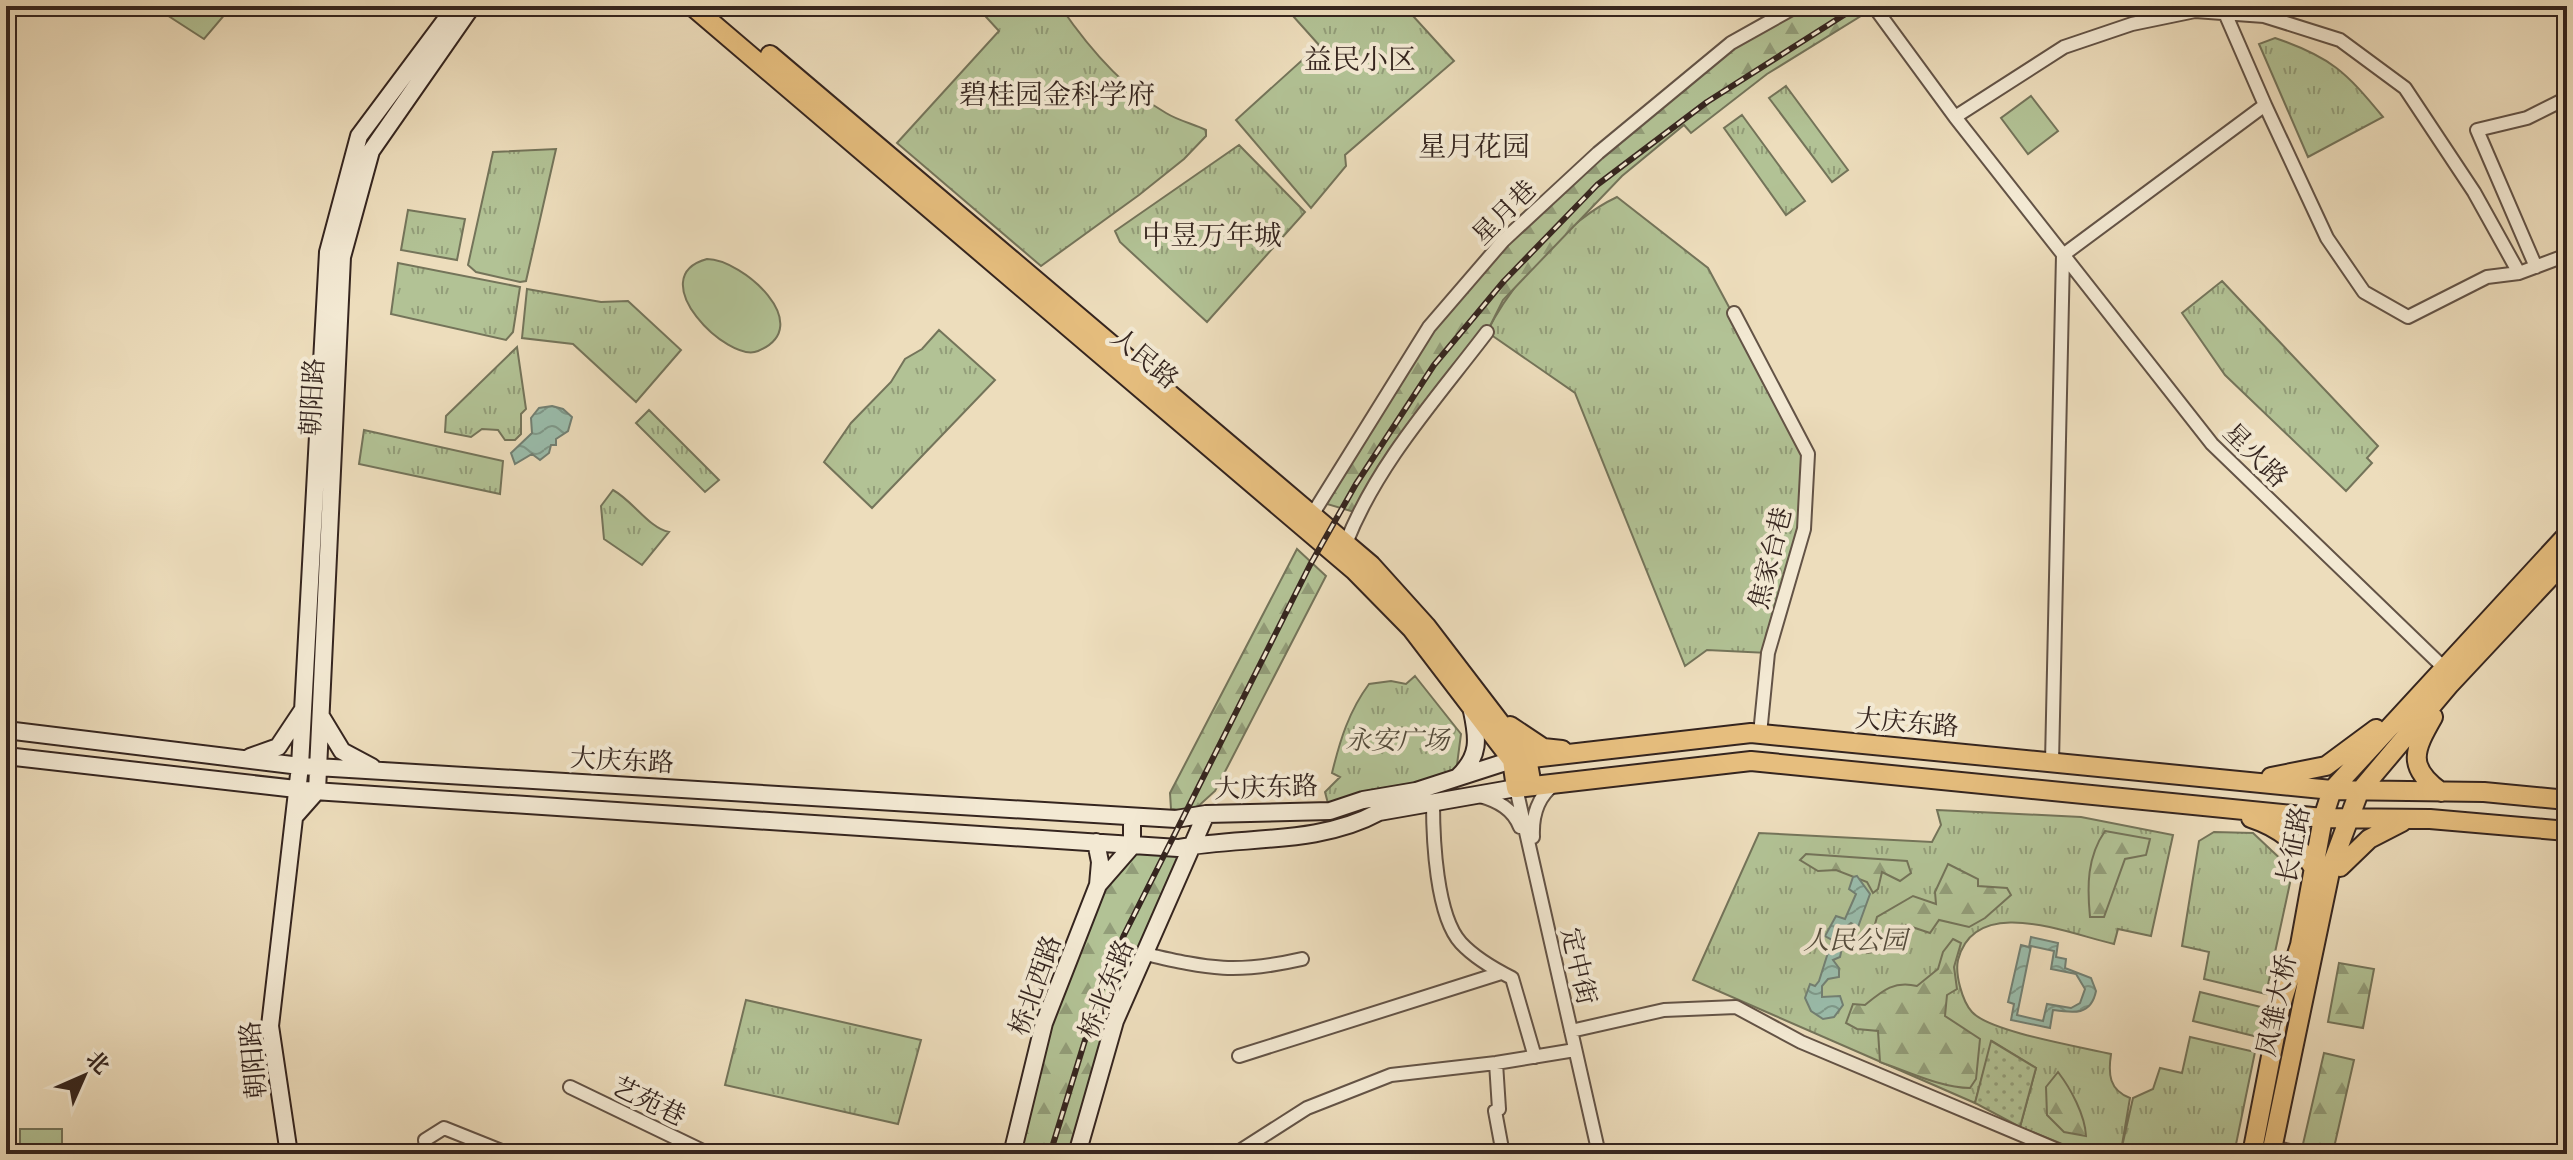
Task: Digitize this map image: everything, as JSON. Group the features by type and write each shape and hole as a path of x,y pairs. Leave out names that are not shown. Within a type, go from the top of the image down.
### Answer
{"main road":[{"name":"朝阳路","path":"289,1154 270,1026 300,766 328,252 359,136 456,6"},
{"name":"朝阳路","path":"317,791 342,257 371,151 472,6"},
{"name":"人民路","path":"692,6 1355,571 1412,629 1519,759 1524,787"},
{"name":"人民路","path":"712,6 1371,565 1426,626 1478,708"},
{"name":"长征路","path":"2277,1152 2329,868 2323,818 2332,790 2567,535"},
{"name":"长征路","path":"2252,1154 2281,1005 2300,945 2359,792 2450,684 2567,559"},
{"path":"2248,781 2326,766 2382,724 2464,641 2479,631"},
{"path":"2441,792 2426,781 2416,764 2417,745 2450,684"},
{"path":"1478,708 1543,748 1584,752"},
{"path":"1455,780 1469,767 1479,743 1478,708"},
{"path":"246,759 278,747 303,710"},
{"path":"321,716 342,751 380,771"},
{"name":"大庆东路","path":"6,730 300,766 1176,819 1206,814 1330,811 1363,800 1455,780 1519,759 1760,734 2332,790 2484,792 2567,800"},
{"name":"大庆东路","path":"6,756 317,791 1132,846 1192,845 1304,835 1363,821 1379,812 1475,795 1751,761 2323,818 2344,826 2407,819 2567,831"},
{"path":"294,817 317,791"},
{"path":"2225,809 2283,832 2329,868 2369,839 2407,819"},
{"name":"桥北东路","path":"1077,1154 1115,1021 1206,814"},
{"path":"1132,817 1132,846"},
{"path":"1096,842 1100,862 1098,885"},
{"name":"桥北西路","path":"1012,1154 1044,1023 1098,885 1132,846"},
{"name":"凤雏大桥","path":"2261,1154 2329,868"},
{"name":"凤雏大桥","path":"2277,1152 2300,945"}],"street":[{"name":"星月巷","path":"1312,515 1364,425 1429,327 1503,241 1598,153 1731,43 1797,6"},
{"name":"星火路","path":"1875,8 1955,117 2212,444 2441,665"},
{"path":"1955,117 2064,47 2132,24 2195,11 2264,16 2340,40 2405,88 2474,192 2519,273"},
{"path":"2225,13 2327,238 2364,292 2408,317 2487,277 2519,273 2567,255"},
{"path":"2536,267 2477,130 2527,118 2567,98"},
{"path":"2052,762 2063,255 2265,105"},
{"name":"焦家台巷","path":"1734,313 1808,454 1804,529 1768,653 1760,734"},
{"path":"1346,543 1355,518 1392,456 1487,332"},
{"path":"1533,864 1532,819 1545,791 1555,784"},
{"name":"定中街","path":"1524,787 1533,864 1599,1154"},
{"path":"1475,795 1498,801 1516,818 1533,864"},
{"path":"1433,803 1433,841 1441,895 1459,941 1512,978 1535,1057"},
{"path":"1145,954 1213,969 1260,968 1302,959"},
{"path":"1239,1056 1501,973"},
{"path":"1571,1031 1664,1010 1736,1007 1801,1042 2067,1154"},
{"path":"1235,1154 1307,1108 1343,1091 1391,1075 1575,1050"},
{"path":"1496,1063 1499,1109 1495,1111 1503,1154"},
{"name":"艺苑巷","path":"570,1087 709,1154"},
{"path":"427,1154 425,1140 444,1128 509,1154"},
{"path":"2277,1152 2304,1154"}],"green space":[{"path":"153,6 232,6 204,39"},
{"path":"976,6 1060,6 1094,51 1135,92 1171,116 1206,130 1206,136 1184,159 1041,266 897,143 999,31"},
{"path":"1284,6 1404,6 1454,61 1345,155 1346,166 1311,208 1236,120 1319,45"},
{"path":"1804,6 1877,6 1767,74 1691,133 1684,125 1622,176 1503,300 1487,332 1358,513 1320,502 1429,327 1503,241 1732,45"},
{"path":"2275,38 2324,59 2347,77 2383,117 2308,157 2259,44"},
{"path":"1786,86 1848,170 1832,182 1769,98"},
{"path":"2031,96 2058,131 2028,154 2001,118"},
{"path":"1742,115 1805,201 1786,215 1724,128"},
{"path":"1239,145 1305,212 1207,322 1120,242 1115,231"},
{"path":"556,149 526,281 476,272 468,265 493,152"},
{"path":"1617,197 1708,268 1808,454 1804,529 1768,653 1707,650 1685,666 1575,393 1487,332 1511,293 1543,255 1579,221"},
{"path":"408,210 465,219 457,260 401,250"},
{"path":"707,259 738,270 768,296 777,311 780,326 774,340 758,351 744,352 728,345 696,317 686,299 683,283 689,269"},
{"path":"398,263 520,287 513,332 506,340 391,314"},
{"path":"2222,281 2378,446 2367,458 2372,463 2346,491 2225,375 2182,313"},
{"path":"527,289 601,302 628,301 681,350 636,402 573,344 522,338"},
{"path":"939,330 995,380 872,508 824,462 851,423 891,382 905,359 922,349"},
{"path":"517,347 526,409 521,414 521,434 515,440 505,440 498,430 482,429 471,437 445,432 446,416"},
{"path":"649,410 719,480 705,492 636,423"},
{"path":"364,430 503,461 500,494 359,464"},
{"path":"613,490 655,525 669,532 642,565 604,539 601,506"},
{"path":"1297,549 1326,576 1215,791 1193,811 1171,809 1170,793"},
{"name":"永安广场","path":"1415,676 1461,734 1455,780 1330,811 1325,792 1340,777 1332,773 1335,761 1346,726 1362,694 1369,684 1391,681 1406,684"},
{"name":"人民公园","path":"1937,810 2081,817 2173,835 2151,936 2118,929 2114,944 2049,927 2003,923 1983,928 1968,940 1958,960 1958,980 1968,1007 1982,1019 2016,1032 2111,1054 2114,1086 2130,1098 2121,1151 2133,1098 2153,1089 2160,1068 2182,1073 2190,1037 2255,1052 2234,1154 2087,1154 2020,1127 2036,1068 1992,1041 1975,1103 1693,980 1759,833 1932,842 1941,825"},
{"path":"2105,831 2150,839 2146,855 2125,859 2104,917 2090,917 2090,872 2095,851"},
{"path":"2214,832 2253,833 2287,865 2290,883 2266,994 2204,979 2209,952 2182,946 2199,841"},
{"path":"1192,845 1150,944 1077,1154 1012,1154 1044,1023 1098,885 1132,846"},
{"path":"1806,854 1907,861 1911,873 1900,881 1882,872 1878,889 1873,893 1867,882 1836,870 1818,871 1800,860"},
{"path":"1948,864 1978,879 1978,886 2007,888 2011,895 1985,918 1969,927 1939,920 1930,933 1906,925 1885,950 1867,953 1877,917 1913,896 1936,904 1935,892"},
{"path":"1953,939 1961,943 1954,967 1957,989 1947,995 1945,1016 1980,1039 1976,1079 1970,1088 1937,1082 1880,1062 1878,1031 1857,1029 1846,1023 1853,1004 1865,1005 1883,991 1902,984 1917,986 1938,969 1943,952"},
{"path":"2339,963 2374,969 2363,1028 2328,1022"},
{"path":"2200,992 2269,1009 2262,1038 2193,1021"},
{"path":"746,1000 921,1040 898,1124 725,1085"},
{"path":"1991,1041 2036,1068 2020,1127 1975,1103"},
{"path":"2324,1053 2354,1060 2333,1152 2303,1144"},
{"path":"2058,1072 2076,1102 2086,1136 2064,1132 2047,1115 2046,1087"},
{"path":"20,1129 62,1129 62,1151 20,1151"}],"water":[{"path":"552,406 563,409 572,417 568,431 556,439 556,445 551,445 549,453 540,460 532,454 515,464 511,453 532,433 531,418 539,408"},
{"path":"1857,876 1870,894 1858,927 1851,923 1847,926 1840,957 1833,960 1839,968 1839,977 1828,979 1822,986 1822,997 1840,996 1843,1005 1834,1017 1823,1019 1811,1011 1805,998 1810,984 1815,986 1819,981 1832,940 1825,936 1836,916 1845,919 1856,894 1849,889 1853,877"},
{"path":"2031,937 2058,943 2056,957 2066,959 2065,968 2091,978 2096,991 2090,1005 2074,1012 2053,1010 2050,1028 2011,1020 2014,1004 2008,1002 2021,945 2029,947","holes":["2031,946 2054,951 2051,969 2076,974 2085,989 2080,1003 2071,1008 2047,1004 2043,1021 2017,1015"]}],"railway":[{"path":"1050,1154 1098,998 1124,935 1310,565 1356,484 1434,365 1504,281 1597,185 1707,102 1858,6"}],"district":[{"name":"益民小区","path":"1360,59"},
{"name":"碧桂园金科学府","path":"1057,94"},
{"name":"星月花园","path":"1474,146"},
{"name":"中昱万年城","path":"1212,235"}]}
